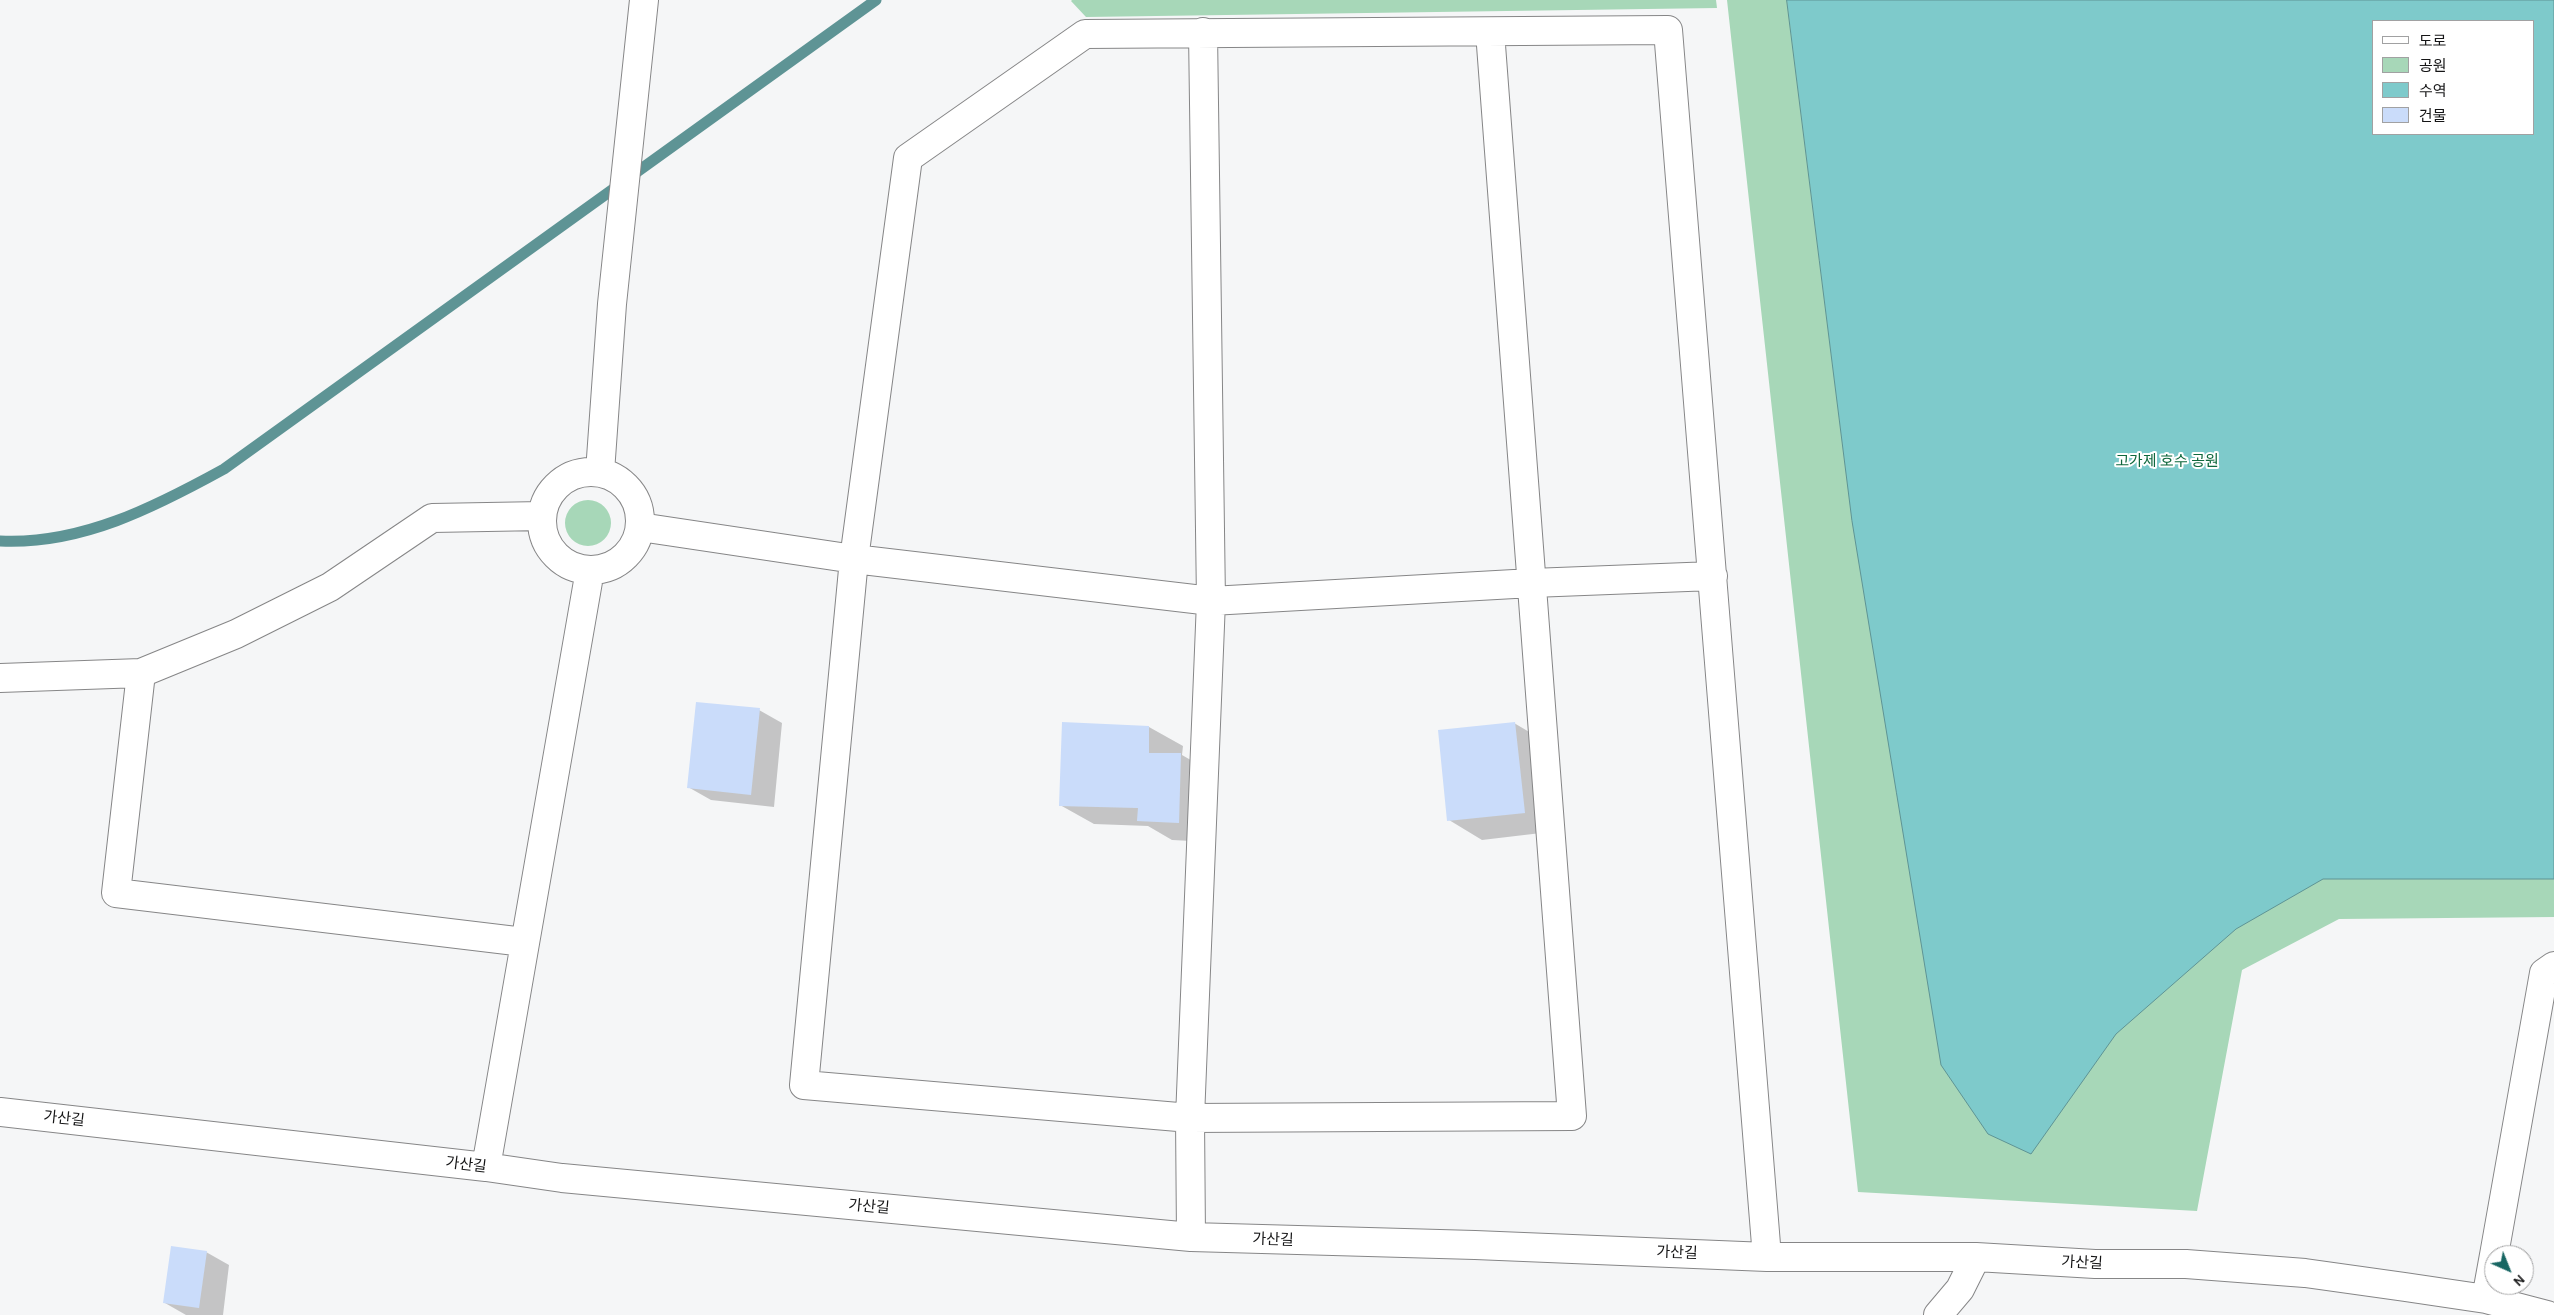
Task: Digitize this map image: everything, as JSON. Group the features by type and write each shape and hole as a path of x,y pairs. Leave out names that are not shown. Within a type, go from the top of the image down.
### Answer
{"street":[{"path":"600,472 612,304 644,0"},
{"path":"1490,32 1572,1116 1190,1118 804,1085 854,559 908,158 1085,34 1668,30 1767,1257"},
{"path":"1190,1237 1190,1118 1211,601 1203,32"},
{"path":"584,472 600,472 616,478 628,488 637,501 640,517 639,534 632,549 621,560 606,568 590,570 574,568 560,559 549,547 543,532 542,516 551,494 568,477 584,472"},
{"path":"0,678 141,673 236,634 330,587 432,518 542,516"},
{"path":"640,527 854,559 1211,601 1713,576"},
{"path":"486,1167 590,570"},
{"path":"141,673 116,894 524,942"},
{"path":"2496,1245 2544,973 2554,966"},
{"name":"가산길","path":"0,1112 486,1167 571,1179 1190,1237 1475,1245 1767,1257 1976,1257 2095,1264 2186,1264 2305,1273 2486,1299 2547,1315"},
{"path":"1938,1315 1960,1289 1976,1257"},
{"path":"2486,1299 2487,1295"}],"green space":[{"path":"1072,0 1716,0 1717,8 1086,17"},
{"name":"고가제 호수 공원","path":"1727,0 2554,0 2554,917 2339,919 2242,970 2197,1211 1858,1192"},
{"path":"584,500 592,500 601,504 607,510 611,523 607,536 601,542 592,546 584,546 575,542 569,536 565,527 565,519 569,510 575,504"}],"water":[{"name":"고가제 호수 공원","path":"1787,0 2554,0 2554,879 2323,879 2236,929 2116,1034 2031,1154 1988,1134 1941,1065 1852,521"}],"building":[{"path":"696,702 760,708 751,795 687,788"},
{"path":"1062,722 1149,726 1149,753 1181,753 1179,823 1137,821 1138,808 1059,806"},
{"path":"1515,722 1525,813 1447,821 1438,730"},
{"path":"171,1246 207,1251 199,1308 163,1303"}],"waterway":[{"path":"0,541 30,541 88,530 144,510 224,469 876,0"}]}
